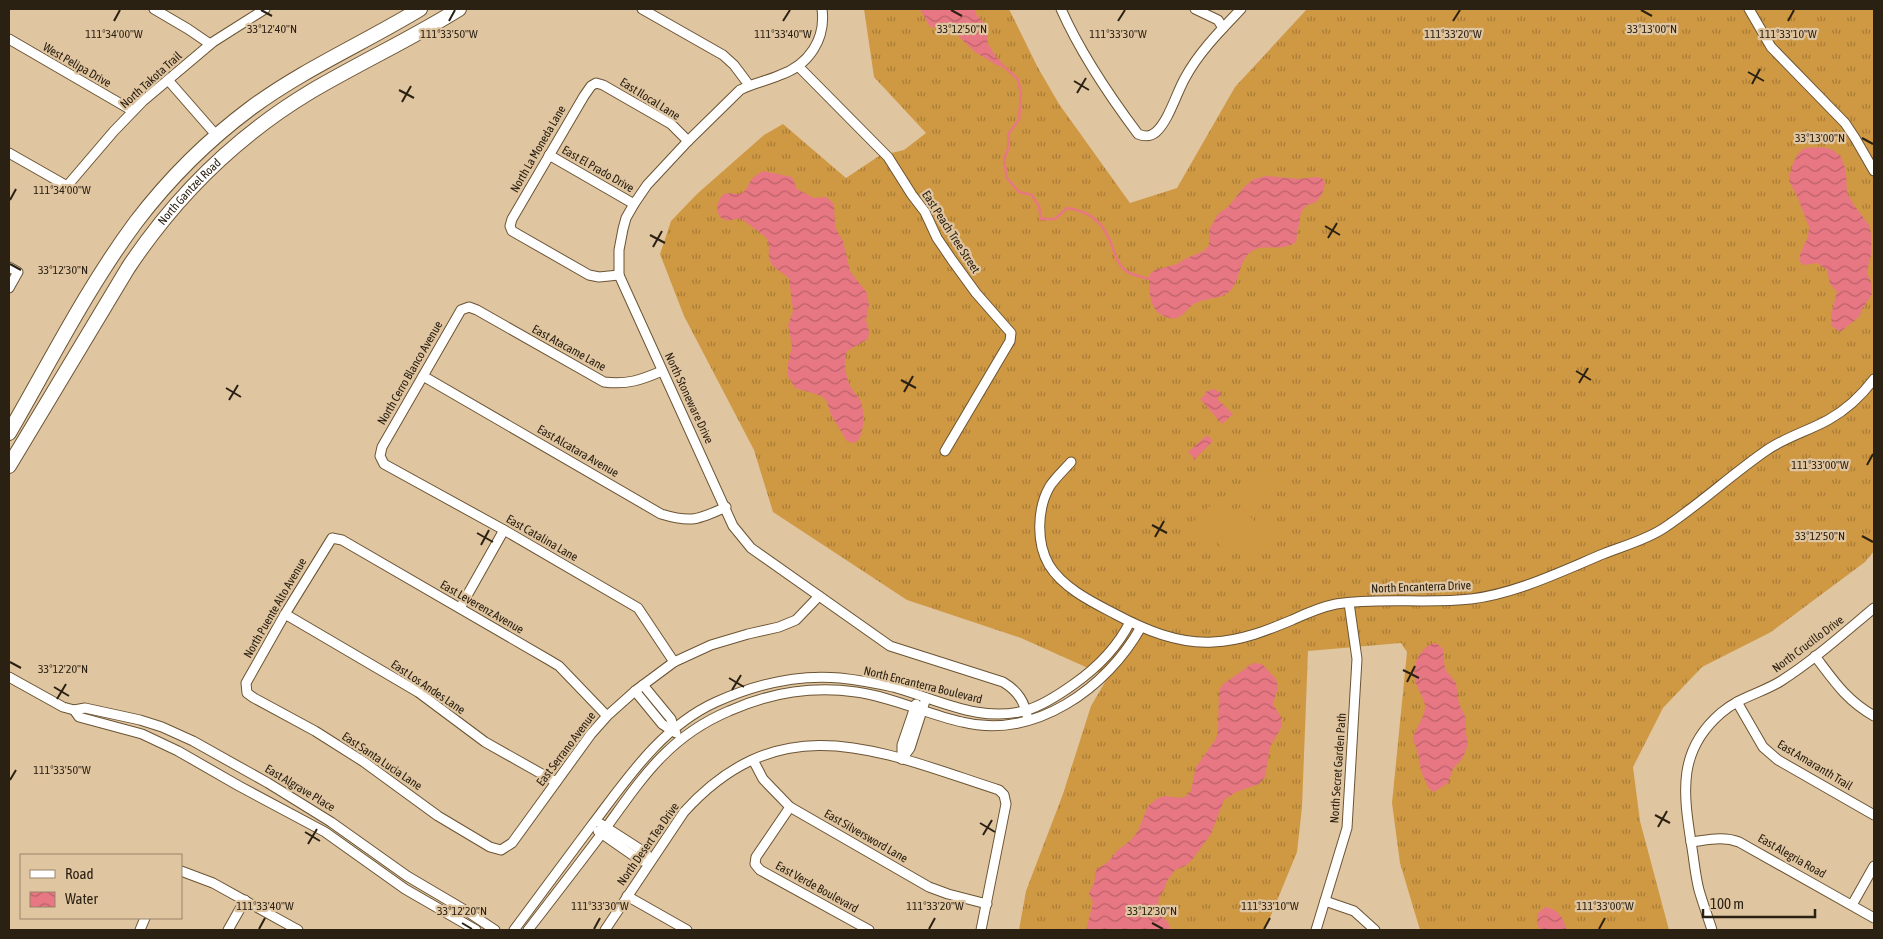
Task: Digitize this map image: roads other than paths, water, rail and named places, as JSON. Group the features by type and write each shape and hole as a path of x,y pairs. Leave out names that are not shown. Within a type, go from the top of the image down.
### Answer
{"main road":[{"name":"North Gantzel Road","path":"9,433 91,290 120,244 167,185 217,136 250,109 290,82 420,9"},
{"name":"North Gantzel Road","path":"9,466 128,268 143,246 184,196 243,139 285,108 334,78 459,9"}],"street":[{"path":"154,9 210,44"},
{"name":"North Takota Trail","path":"9,153 67,186 133,112 168,80 210,44 265,9"},
{"path":"642,9 723,55 734,65 749,85"},
{"name":"North Stoneware Drive","path":"822,9 823,18 816,46 806,59 798,66 781,75 749,85 730,99 647,185 626,218 619,250 619,275 733,526 751,548 890,646 1003,682 1013,688 1020,695 1028,720"},
{"path":"1061,9 1074,39 1096,76 1138,134 1145,137 1157,131 1163,123 1185,77 1200,54 1241,9"},
{"path":"1195,9 1218,20 1223,28"},
{"path":"1749,9 1771,47 1845,123 1866,154 1874,172"},
{"name":"West Pelipa Drive","path":"9,39 133,112"},
{"name":"East Peach Tree Street","path":"798,66 888,157 925,212 937,238 952,260 976,293 1011,333 1010,341 944,451"},
{"path":"168,80 217,136"},
{"name":"East Ilocal Lane","path":"596,83 603,85 664,120 688,141"},
{"name":"North La Moneda Lane","path":"596,83 591,86 584,96 512,219 510,226 512,231 588,275 599,277 619,275"},
{"name":"East El Prado Drive","path":"549,155 634,204"},
{"path":"9,267 18,272 9,288"},
{"name":"East Atacame Lane","path":"468,307 477,310 604,382 620,384 631,382 662,371"},
{"name":"North Cerro Blanco Avenue","path":"380,456 382,447 461,310 468,307"},
{"name":"East Alcatara Avenue","path":"423,376 661,514 678,519 692,520 726,507"},
{"name":"North Encanterra Drive","path":"1071,462 1057,476 1048,490 1039,523 1042,546 1049,565 1060,578 1078,592 1130,622 1164,636 1211,642 1230,640 1271,628 1314,610 1349,603 1469,599 1527,585 1661,530 1775,444 1829,420 1850,405 1874,380"},
{"name":"East Catalina Lane","path":"380,456 384,464 504,530 638,608 674,662"},
{"path":"460,608 504,530"},
{"name":"East Leverenz Avenue","path":"332,538 342,540 559,666 607,716"},
{"name":"North Puente Alto Avenue","path":"247,693 246,683 285,614 332,538"},
{"name":"East Serrano Avenue","path":"501,850 512,843 607,716 643,684 674,662 711,645 748,634 779,628 796,620 819,596"},
{"name":"North Secret Garden Path","path":"1316,930 1347,828 1357,659 1349,603"},
{"name":"North Crucillo Drive","path":"1712,930 1699,889 1685,805 1684,786 1692,754 1699,739 1710,723 1723,711 1782,680 1874,608"},
{"name":"East Los Andes Lane","path":"285,614 418,692 485,742 556,782"},
{"name":"North Encanterra Boulevard","path":"514,930 631,772 674,730 714,703 776,682 837,678 877,684 959,709 981,713 1002,714 1026,710 1063,692 1090,672 1115,648 1130,622"},
{"name":"North Encanterra Boulevard","path":"528,930 648,770 681,738 728,711 785,693 818,690 873,695 975,725 1016,724 1058,709 1089,686 1124,655 1142,627"},
{"path":"1815,656 1843,693 1874,716"},
{"name":"East Algrave Place","path":"9,677 54,702 74,710 85,708 140,720 187,738 332,822 370,852 495,930"},
{"path":"643,684 671,720 674,730"},
{"path":"635,691 662,724 674,730 681,738"},
{"name":"East Santa Lucia Lane","path":"247,693 364,762 438,816 490,847 501,850"},
{"path":"902,759 902,745 919,709 922,697"},
{"name":"East Amaranth Trail","path":"1737,702 1763,747 1778,760 1874,815"},
{"name":"East Algrave Place","path":"74,710 79,717 131,730 153,738 178,751 325,832 405,889 476,930"},
{"name":"North Desert Tea Drive","path":"605,930 684,812 699,795 737,767 773,752 812,745 853,747 877,751 999,790 1004,795 1006,804 987,904"},
{"name":"East Silversword Lane","path":"753,760 763,779 790,807 929,887 987,904"},
{"path":"239,786 246,771"},
{"name":"East Verde Boulevard","path":"790,807 756,857 755,864 760,870 869,930"},
{"path":"594,823 641,860 650,861"},
{"name":"East Alegria Road","path":"1691,842 1716,838 1732,839 1874,918"},
{"path":"1852,905 1874,866"},
{"path":"182,871 213,883 298,930"},
{"path":"627,896 687,930"},
{"path":"228,930 245,900"},
{"path":"1325,901 1354,911 1375,930"},
{"path":"981,930 987,904"}],"water":[{"path":"920,9 975,9 976,14 986,26 988,44 1002,62 1000,67 975,52 952,30 930,27"},
{"path":"1823,147 1833,150 1841,157 1846,170 1847,193 1869,225 1871,234 1871,255 1867,272 1872,286 1872,294 1859,317 1840,332 1832,326 1831,315 1837,292 1830,284 1827,270 1817,263 1804,265 1800,262 1800,254 1808,237 1809,227 1789,181 1796,157 1802,150"},
{"path":"763,171 792,177 797,189 814,198 826,197 834,204 835,227 843,241 850,271 867,293 869,305 866,320 869,332 868,339 847,351 845,360 848,381 860,400 863,412 862,432 858,441 853,443 847,441 831,415 824,398 795,388 788,376 788,364 792,346 788,325 793,311 789,278 771,263 768,241 741,219 722,219 718,213 719,201 723,195 742,193 752,179"},
{"path":"1266,176 1299,179 1316,177 1322,178 1325,183 1320,198 1307,205 1301,212 1296,242 1284,247 1262,248 1252,251 1244,260 1234,286 1227,294 1195,303 1177,318 1168,318 1160,314 1151,299 1150,274 1155,270 1177,264 1204,251 1209,245 1209,230 1218,214 1228,207 1244,187 1254,179"},
{"path":"1214,389 1222,394 1217,399 1233,414 1222,424 1200,399 1206,394 1205,392"},
{"path":"1207,435 1213,441 1192,462 1194,458 1188,452"},
{"path":"1436,643 1443,649 1445,669 1456,683 1459,704 1466,718 1468,744 1463,758 1453,769 1448,783 1434,792 1429,789 1421,771 1413,739 1425,711 1423,699 1415,680 1414,669 1422,652"},
{"path":"1253,663 1262,664 1276,679 1278,688 1273,704 1282,719 1282,726 1270,747 1265,777 1259,784 1236,792 1224,800 1211,834 1191,861 1175,870 1167,881 1159,897 1158,906 1161,915 1168,922 1171,930 1086,930 1093,903 1089,893 1094,883 1096,870 1108,862 1118,850 1131,840 1138,831 1148,806 1158,798 1165,796 1181,798 1191,791 1196,767 1216,739 1219,691 1222,685"},
{"path":"1545,907 1554,910 1560,915 1567,930 1540,930 1537,924 1537,914"}],"waterway":[{"path":"1001,64 1018,79 1021,94 1019,120 1009,133 1008,149 1004,160 1007,178 1019,192 1032,195 1039,207 1041,219 1055,219 1067,208 1091,216 1106,233 1123,268 1133,275 1150,279"}]}
